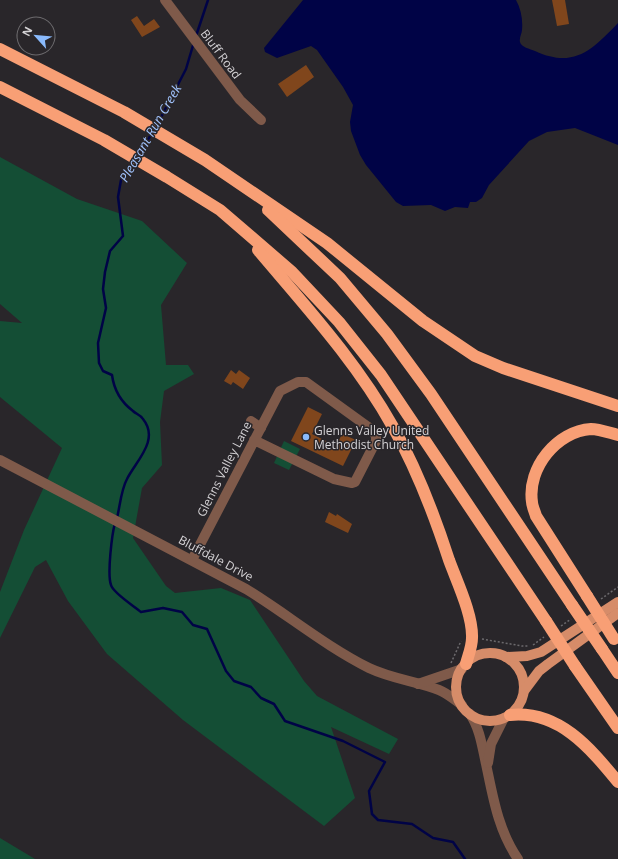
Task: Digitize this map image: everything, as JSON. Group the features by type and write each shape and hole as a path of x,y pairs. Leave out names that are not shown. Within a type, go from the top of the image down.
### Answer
{"highway":[{"path":"0,49 124,112 205,160 327,243 423,321 475,356 502,368 618,406"},
{"path":"0,87 104,140 220,210 292,272 316,297 360,348 380,375 618,728"},
{"path":"205,160 289,229 340,278 387,334 431,394 618,673"},
{"path":"236,224 328,331 374,395 393,426 432,509 467,611 472,638 464,667"},
{"path":"616,642 536,516 532,502 532,486 536,470 545,455 574,433 591,429 618,435"},
{"path":"507,717 524,714 535,716 563,727 573,733 594,753 618,782"}],"main road":[{"path":"506,657 514,663 520,671 524,681 522,701 507,717 487,721 470,714 462,705 457,687 464,667 474,658 484,654 495,654 506,657 527,656 541,652 618,602"},
{"path":"524,691 539,671 618,614"}],"street":[{"name":"Bluff Road","path":"165,0 243,103 261,120"},
{"name":"Glenns Valley Lane","path":"192,560 260,428 280,391 298,382 306,382 374,431 376,441 355,482 348,483 334,479 254,440"},
{"path":"251,421 260,428"},
{"name":"Bluffdale Drive","path":"0,460 192,560 280,609 346,655 395,679 440,690 462,705"},
{"path":"416,684 464,667"},
{"path":"470,714 479,731 496,813 508,843 518,859"},
{"path":"488,773 491,744 507,717"}],"path":[{"path":"449,666 456,655 462,637"}],"green space":[{"path":"0,157 77,199 142,221 187,263 161,305 166,365 188,365 194,374 164,391 160,422 162,465 142,488 133,538 166,586 175,593 221,588 250,600 304,681 317,696 398,739 389,754 331,727 355,798 324,826 183,720 107,654 68,601 46,560 35,567 0,638 0,592 24,530 62,448 0,397 0,321 22,323 0,304"},
{"path":"284,441 300,449 289,470 274,463"},
{"path":"0,838 35,859 0,859"}],"shaded area":[{"path":"303,0 516,0 522,18 521,44 526,48 549,56 561,58 581,54 591,48 618,23 618,145 575,128 547,132 529,141 489,185 482,198 476,202 470,202 468,208 455,207 445,211 431,205 403,206 396,202 366,165 360,155 351,131 350,122 353,105 343,87 317,50 311,46 277,58 265,52 264,48"}],"building":[{"path":"552,0 565,0 569,24 557,26"},
{"path":"137,16 144,26 154,19 160,27 142,37 131,20"},
{"path":"306,65 314,77 287,97 278,84"},
{"path":"231,370 236,374 239,370 250,378 243,389 233,382 231,385 224,381"},
{"name":"Glenns Valley United Methodist Church","path":"308,407 322,414 312,434 336,446 342,434 356,440 343,466 291,441"},
{"path":"329,512 336,516 337,514 352,524 348,533 325,522"}],"waterway":[{"name":"Pleasant Run Creek","path":"196,36 208,0"},
{"name":"Pleasant Run Creek","path":"156,127 186,69 194,42"},
{"name":"Pleasant Run Creek","path":"138,156 152,133"},
{"name":"Pleasant Run Creek","path":"117,518 125,483 145,450 149,435 148,427 142,418 125,404 119,395 114,386 112,375 103,371 99,363 98,343 106,308 103,289 105,272 110,251 123,236 118,197 121,180 135,162"},
{"name":"Pleasant Run Creek","path":"115,523 111,545 110,580 111,585 116,592 141,612 163,608 182,612 193,625 207,629 226,671 234,681 251,687 261,698 274,704 285,721 343,741 385,762 369,791 372,814 378,820 412,824 433,838 453,842 465,859"}],"place":[{"name":"Glenns Valley United Methodist Church","path":"306,437"}]}
